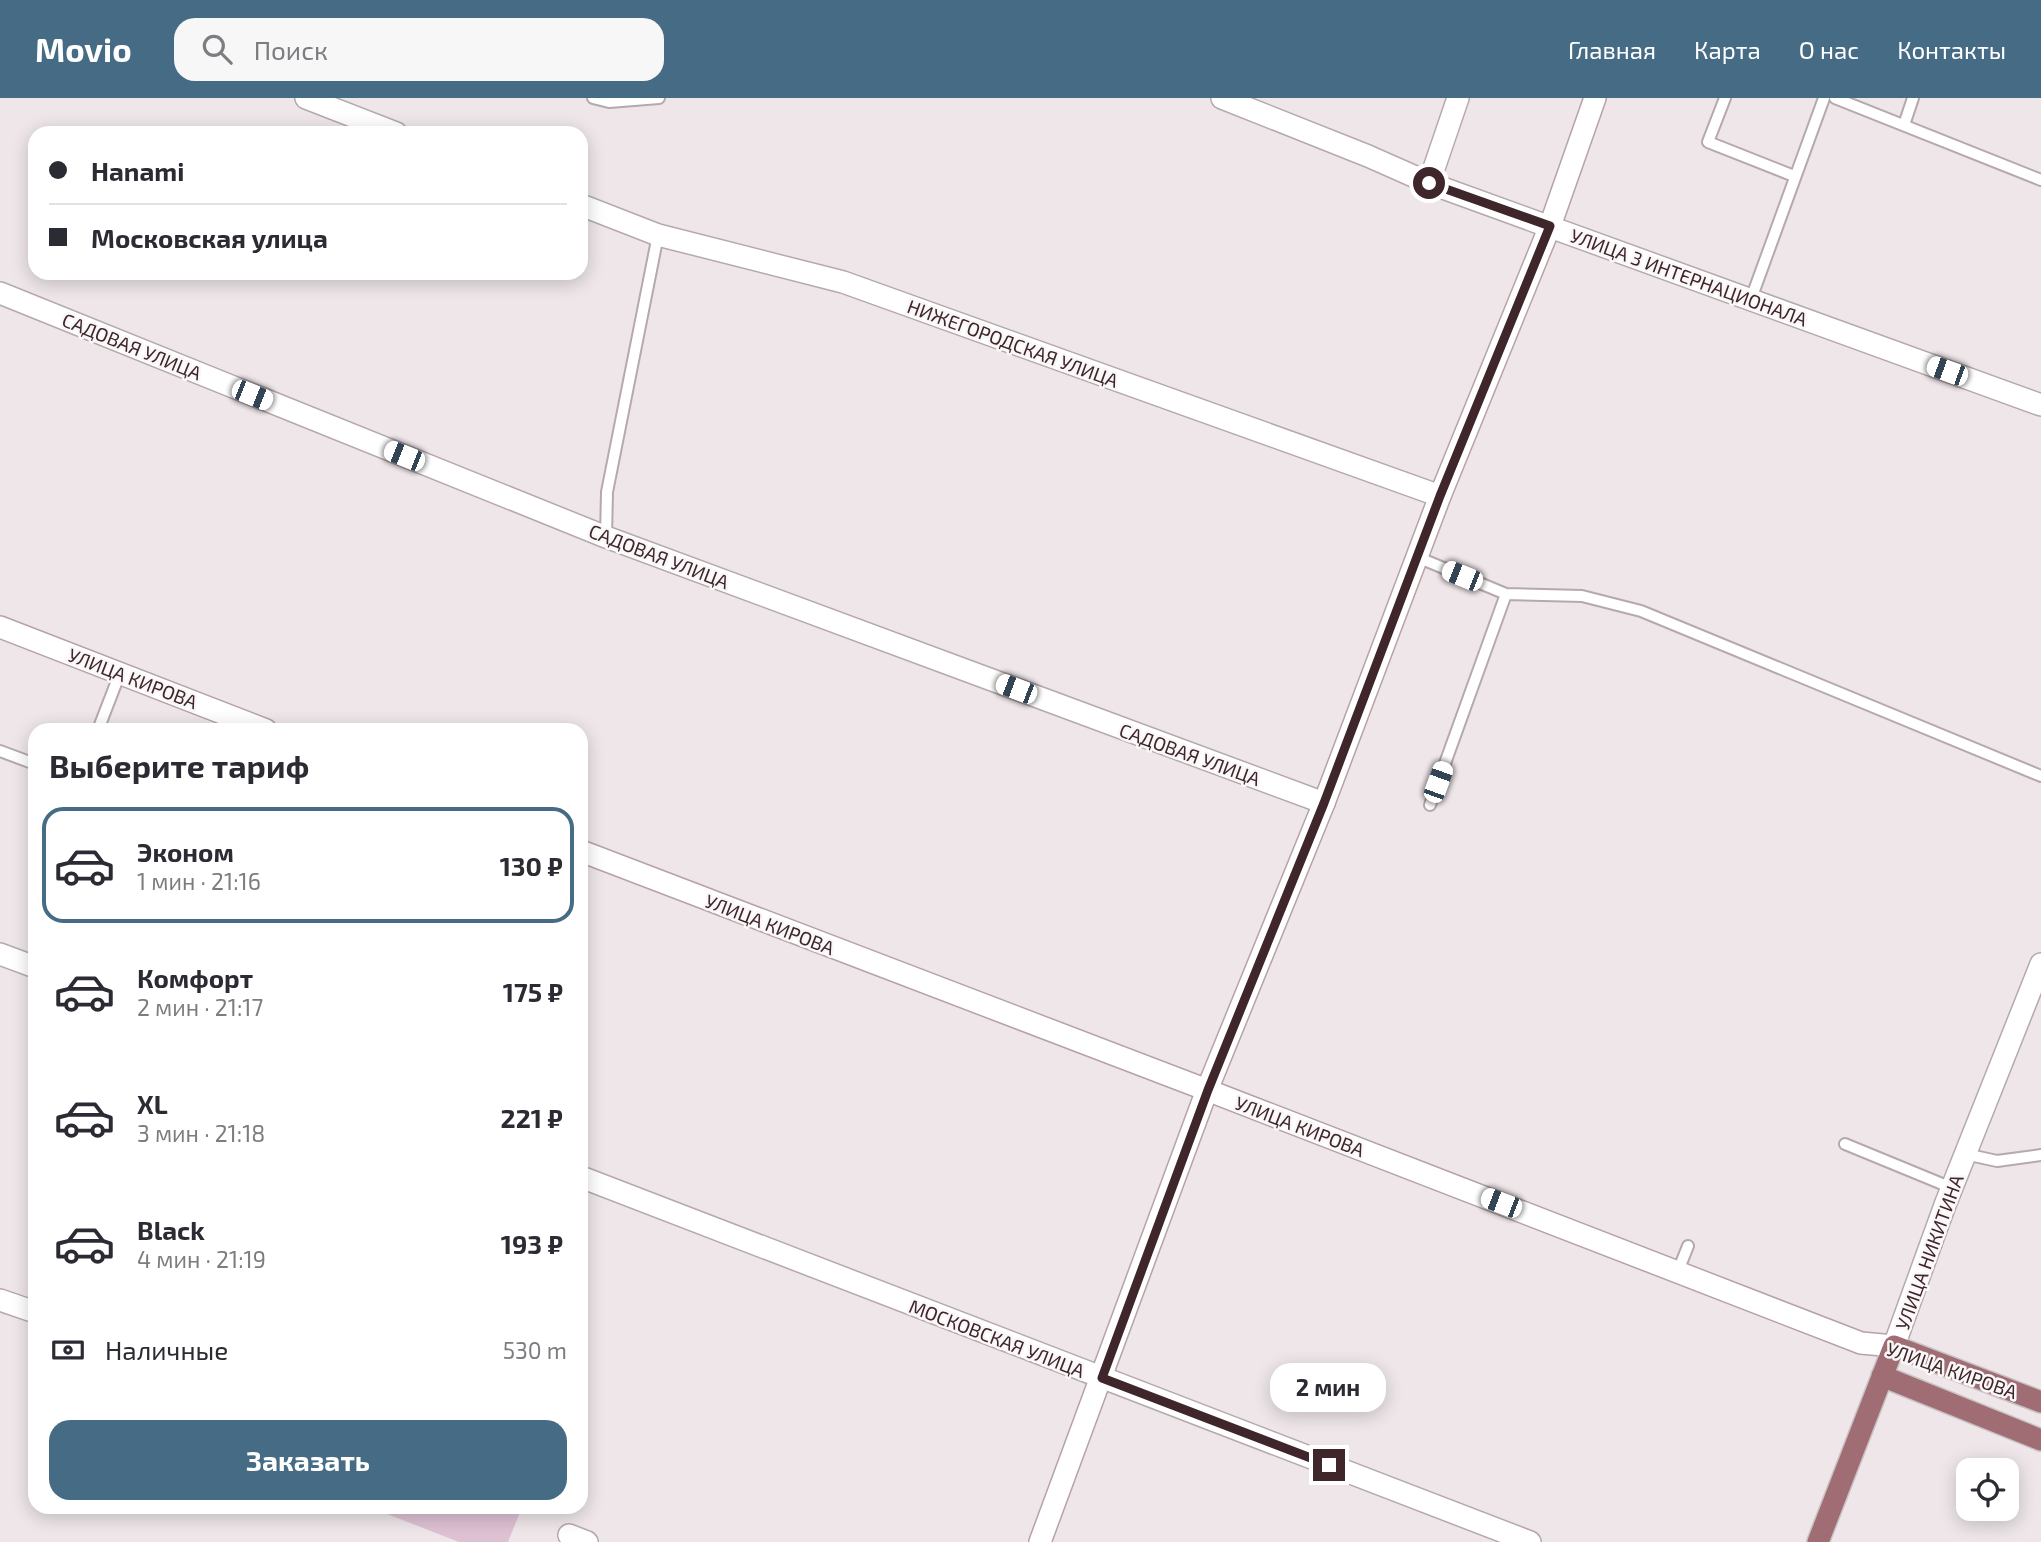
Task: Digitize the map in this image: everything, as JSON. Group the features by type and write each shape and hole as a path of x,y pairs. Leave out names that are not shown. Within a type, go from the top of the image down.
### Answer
{"main road":[{"name":"УЛИЦА НИКИТИНА","path":"1818,1542 1894,1346"},
{"name":"УЛИЦА КИРОВА","path":"1894,1346 2041,1402"},
{"name":"УЛИЦА КИРОВА","path":"1882,1376 2041,1440"}],"street":[{"path":"306,98 378,126"},
{"name":"УЛИЦА 3 ИНТЕРНАЦИОНАЛА","path":"1222,98 1429,183 2041,405"},
{"path":"1429,183 1458,98"},
{"path":"1040,1542 1208,1090 1324,803 1440,496 1550,226 1595,98"},
{"name":"НИЖЕГОРОДСКАЯ УЛИЦА","path":"588,208 658,235 843,282 1440,496"},
{"name":"САДОВАЯ УЛИЦА","path":"0,293 606,537 1324,803"},
{"name":"УЛИЦА КИРОВА","path":"0,627 248,723"},
{"name":"УЛИЦА КИРОВА","path":"588,854 1861,1343 1894,1346"},
{"path":"0,954 28,964"},
{"name":"УЛИЦА НИКИТИНА","path":"1894,1346 1965,1154 2041,964"},
{"name":"МОСКОВСКАЯ УЛИЦА","path":"588,1180 1530,1542"},
{"path":"0,1300 28,1310"},
{"name":"УЛИЦА КИРОВА","path":"1861,1343 1882,1376"}],"lane":[{"path":"593,98 609,102 659,98"},
{"path":"1726,98 1708,142 1794,176"},
{"path":"1751,299 1824,98"},
{"path":"1835,98 2041,180"},
{"path":"1904,125 1913,98"},
{"path":"606,537 607,492 658,235"},
{"path":"1417,557 1506,594 1582,596 1641,611 2041,776"},
{"path":"1430,805 1506,594"},
{"path":"101,723 120,673"},
{"path":"0,751 28,761"},
{"path":"1845,1144 1952,1188"},
{"path":"1965,1154 1997,1161 2041,1155"},
{"path":"1678,1271 1688,1246"}],"shaded area":[{"path":"387,1514 519,1514 508,1542 459,1542"}],"route":[{"path":"1329,1465 1102,1378 1208,1090 1324,803 1440,496 1550,226 1429,183"}]}
